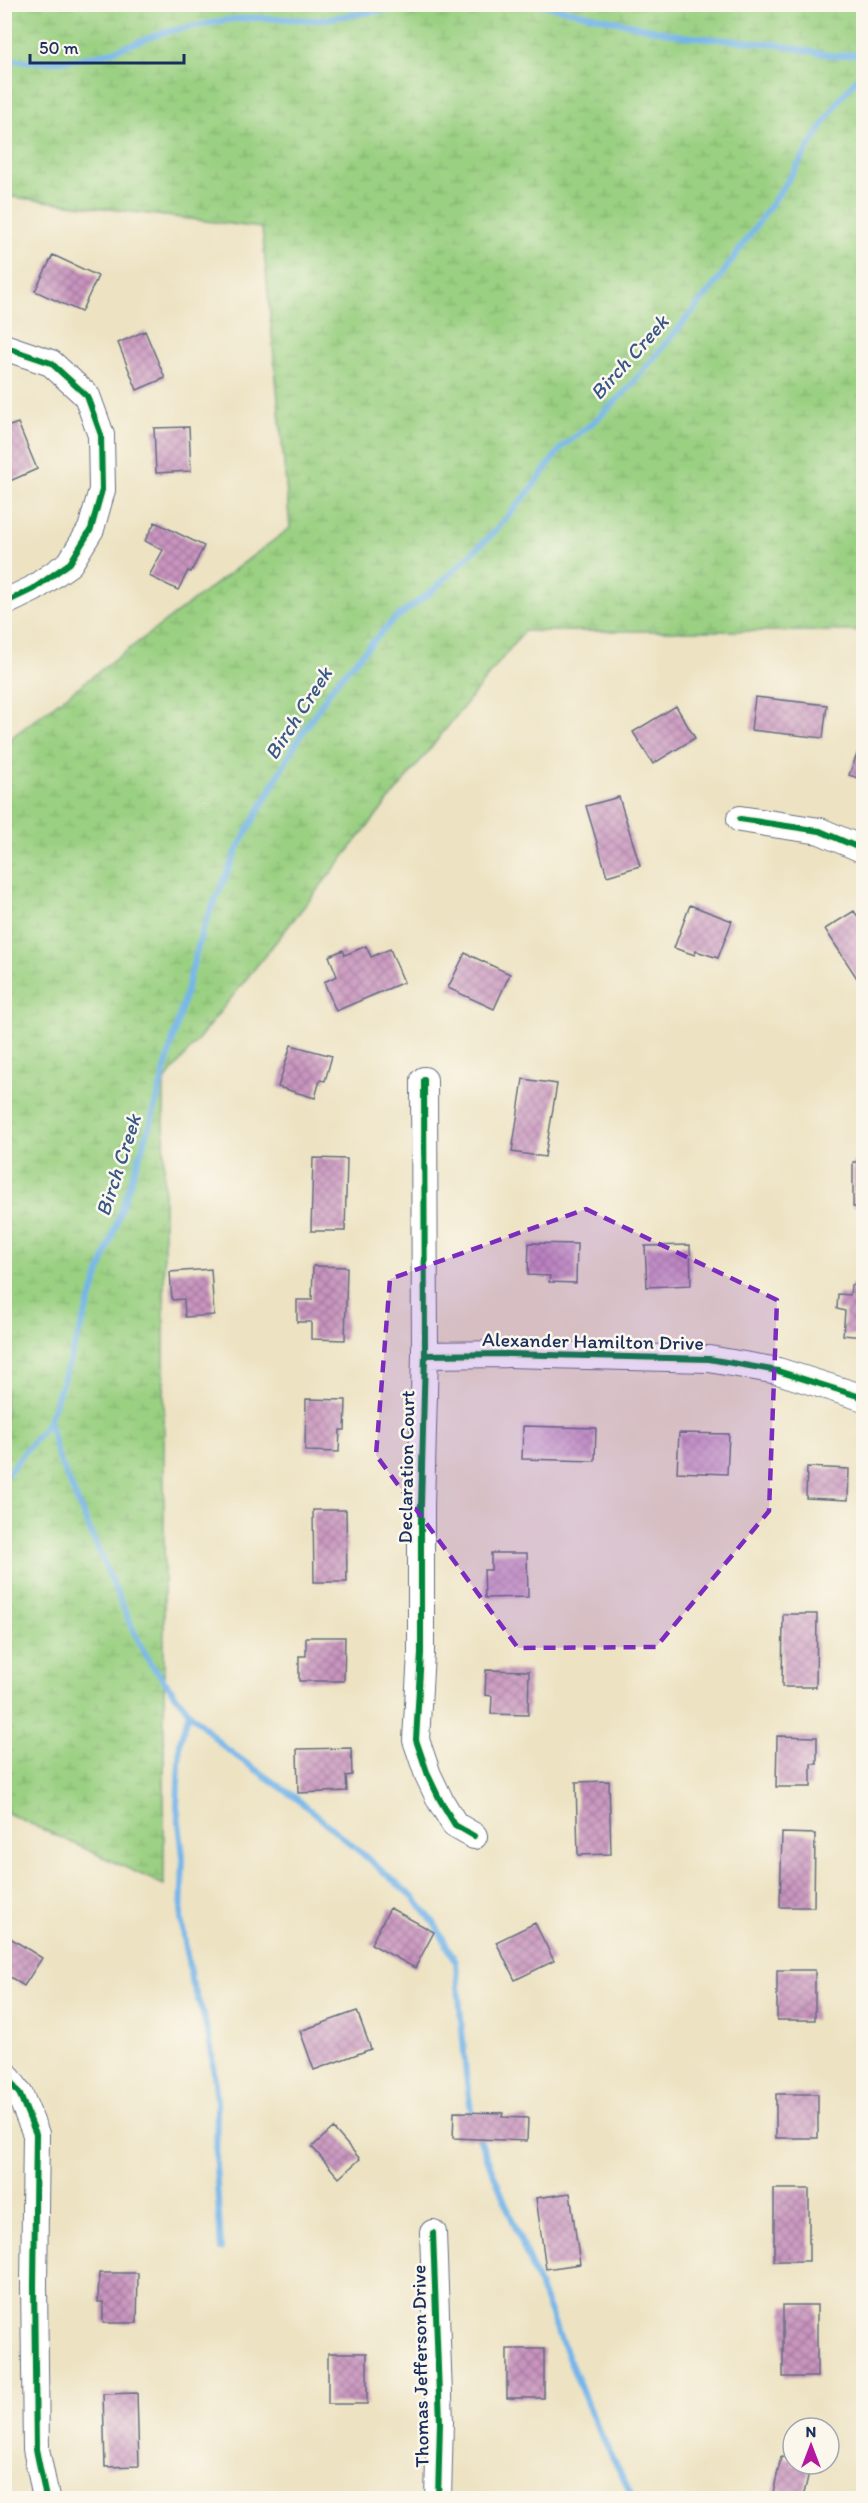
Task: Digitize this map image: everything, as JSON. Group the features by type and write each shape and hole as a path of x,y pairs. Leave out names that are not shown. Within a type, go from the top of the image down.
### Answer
{"street":[{"path":"4,347 51,363 87,396 101,435 102,490 91,529 70,563 33,589 4,603"},
{"path":"740,819 820,831 864,850"},
{"name":"Declaration Court","path":"424,1080 425,1355 421,1505 421,1653 416,1740 428,1775 455,1825 474,1836"},
{"name":"Alexander Hamilton Drive","path":"425,1355 507,1354 709,1359 778,1371 864,1398"},
{"path":"4,2072 20,2095 36,2134 34,2371 36,2449 46,2499"},
{"name":"Thomas Jefferson Drive","path":"433,2233 440,2422 438,2499"}],"highlighted area":[{"path":"586,1209 777,1300 769,1511 656,1647 518,1648 376,1455 390,1279"}],"green space":[{"path":"5,4 863,5 863,631 524,631 164,1082 164,1885 5,1812 5,742 290,528 262,228 5,196"}],"building":[{"path":"53,255 98,276 81,312 35,291"},
{"path":"145,331 165,378 137,390 118,343"},
{"path":"18,423 37,469 10,481 4,467 4,428"},
{"path":"189,427 191,471 156,473 154,428"},
{"path":"155,522 204,546 191,572 188,571 178,590 149,576 163,550 145,541"},
{"path":"755,697 827,705 823,738 751,730"},
{"path":"676,706 695,738 653,764 633,732"},
{"path":"861,744 864,744 864,780 849,775"},
{"path":"619,797 640,866 607,876 586,806"},
{"path":"690,905 732,921 718,958 696,951 695,955 674,948"},
{"path":"854,911 864,926 864,989 825,929"},
{"path":"366,946 371,957 390,949 404,982 336,1011 324,982 337,976 329,956 343,950 345,955"},
{"path":"465,953 510,974 494,1009 448,988"},
{"path":"291,1045 332,1056 325,1081 320,1080 315,1098 278,1087"},
{"path":"523,1079 557,1084 545,1157 512,1152"},
{"path":"313,1158 347,1159 345,1231 311,1231"},
{"path":"853,1162 864,1162 864,1207 853,1207"},
{"path":"529,1243 577,1244 576,1283 549,1282 550,1276 528,1275"},
{"path":"690,1245 691,1285 647,1287 645,1246"},
{"path":"313,1266 347,1267 345,1340 311,1339 311,1322 297,1322 297,1300 312,1300"},
{"path":"211,1269 214,1315 185,1317 184,1299 172,1300 170,1272"},
{"path":"851,1285 864,1286 864,1337 843,1335 845,1311 837,1309 838,1294 850,1295"},
{"path":"306,1399 346,1400 345,1430 340,1430 339,1452 305,1451"},
{"path":"523,1426 596,1428 595,1461 522,1459"},
{"path":"679,1433 729,1434 727,1474 677,1472"},
{"path":"807,1467 849,1469 848,1500 806,1498"},
{"path":"313,1510 346,1510 347,1582 314,1582"},
{"path":"491,1553 527,1553 528,1597 485,1598 484,1570 491,1570"},
{"path":"783,1614 817,1614 816,1687 782,1687"},
{"path":"306,1637 345,1637 344,1681 299,1681 299,1656 306,1656"},
{"path":"486,1670 529,1671 528,1715 491,1714 492,1696 485,1695"},
{"path":"777,1736 817,1737 817,1764 811,1764 811,1787 776,1787"},
{"path":"351,1748 352,1775 346,1776 347,1791 298,1793 297,1749"},
{"path":"609,1781 611,1854 578,1855 576,1782"},
{"path":"782,1833 815,1834 814,1907 780,1907"},
{"path":"390,1908 434,1932 415,1968 371,1944"},
{"path":"535,1923 554,1961 515,1980 496,1942"},
{"path":"4,1934 42,1958 24,1986 4,1973"},
{"path":"777,1970 815,1970 815,2020 777,2020"},
{"path":"357,2011 371,2049 314,2070 300,2031"},
{"path":"776,2094 818,2094 818,2138 776,2138"},
{"path":"454,2112 503,2113 502,2117 528,2118 527,2141 453,2138"},
{"path":"333,2128 360,2159 339,2178 312,2147"},
{"path":"774,2189 809,2189 809,2261 774,2261"},
{"path":"570,2193 580,2264 546,2269 536,2198"},
{"path":"99,2273 138,2273 137,2323 103,2323 103,2302 98,2302"},
{"path":"783,2305 817,2305 817,2377 783,2377"},
{"path":"507,2349 544,2349 544,2398 507,2398"},
{"path":"328,2353 367,2353 367,2404 328,2404"},
{"path":"137,2393 139,2466 105,2467 103,2394"},
{"path":"781,2457 781,2476 808,2476 803,2498 772,2498"}],"waterway":[{"path":"4,60 47,62 77,59 107,53 165,32 226,20 256,18 318,20 423,4"},
{"path":"539,4 682,36 774,44 834,56 864,53"},
{"name":"Birch Creek","path":"4,1478 49,1421 150,1125 203,928 238,848 299,738 335,683 392,621 431,592 494,532 527,494 561,448 596,420 628,389 716,283 784,186 839,100 864,70"},
{"path":"49,1421 57,1454 133,1630 150,1663 189,1712 225,1748 296,1798 414,1898 435,1924 456,1962 472,2118"},
{"path":"189,1712 180,1741 177,1806 183,1857 181,1918 191,1979 211,2048 217,2101 216,2167 221,2249"},
{"path":"477,2133 592,2416 633,2498"}],"cycle path":[{"path":"4,347 51,363 87,396 101,435 102,490 91,529 70,563 33,589 4,603"},
{"path":"740,819 820,831 864,850"},
{"path":"424,1080 425,1355 421,1505 421,1653 416,1740 428,1775 455,1825 474,1836"},
{"path":"425,1355 507,1354 709,1359 778,1371 864,1398"},
{"path":"4,2072 20,2095 36,2134 34,2285 36,2449 46,2498"},
{"path":"433,2233 440,2422 438,2498"}]}
